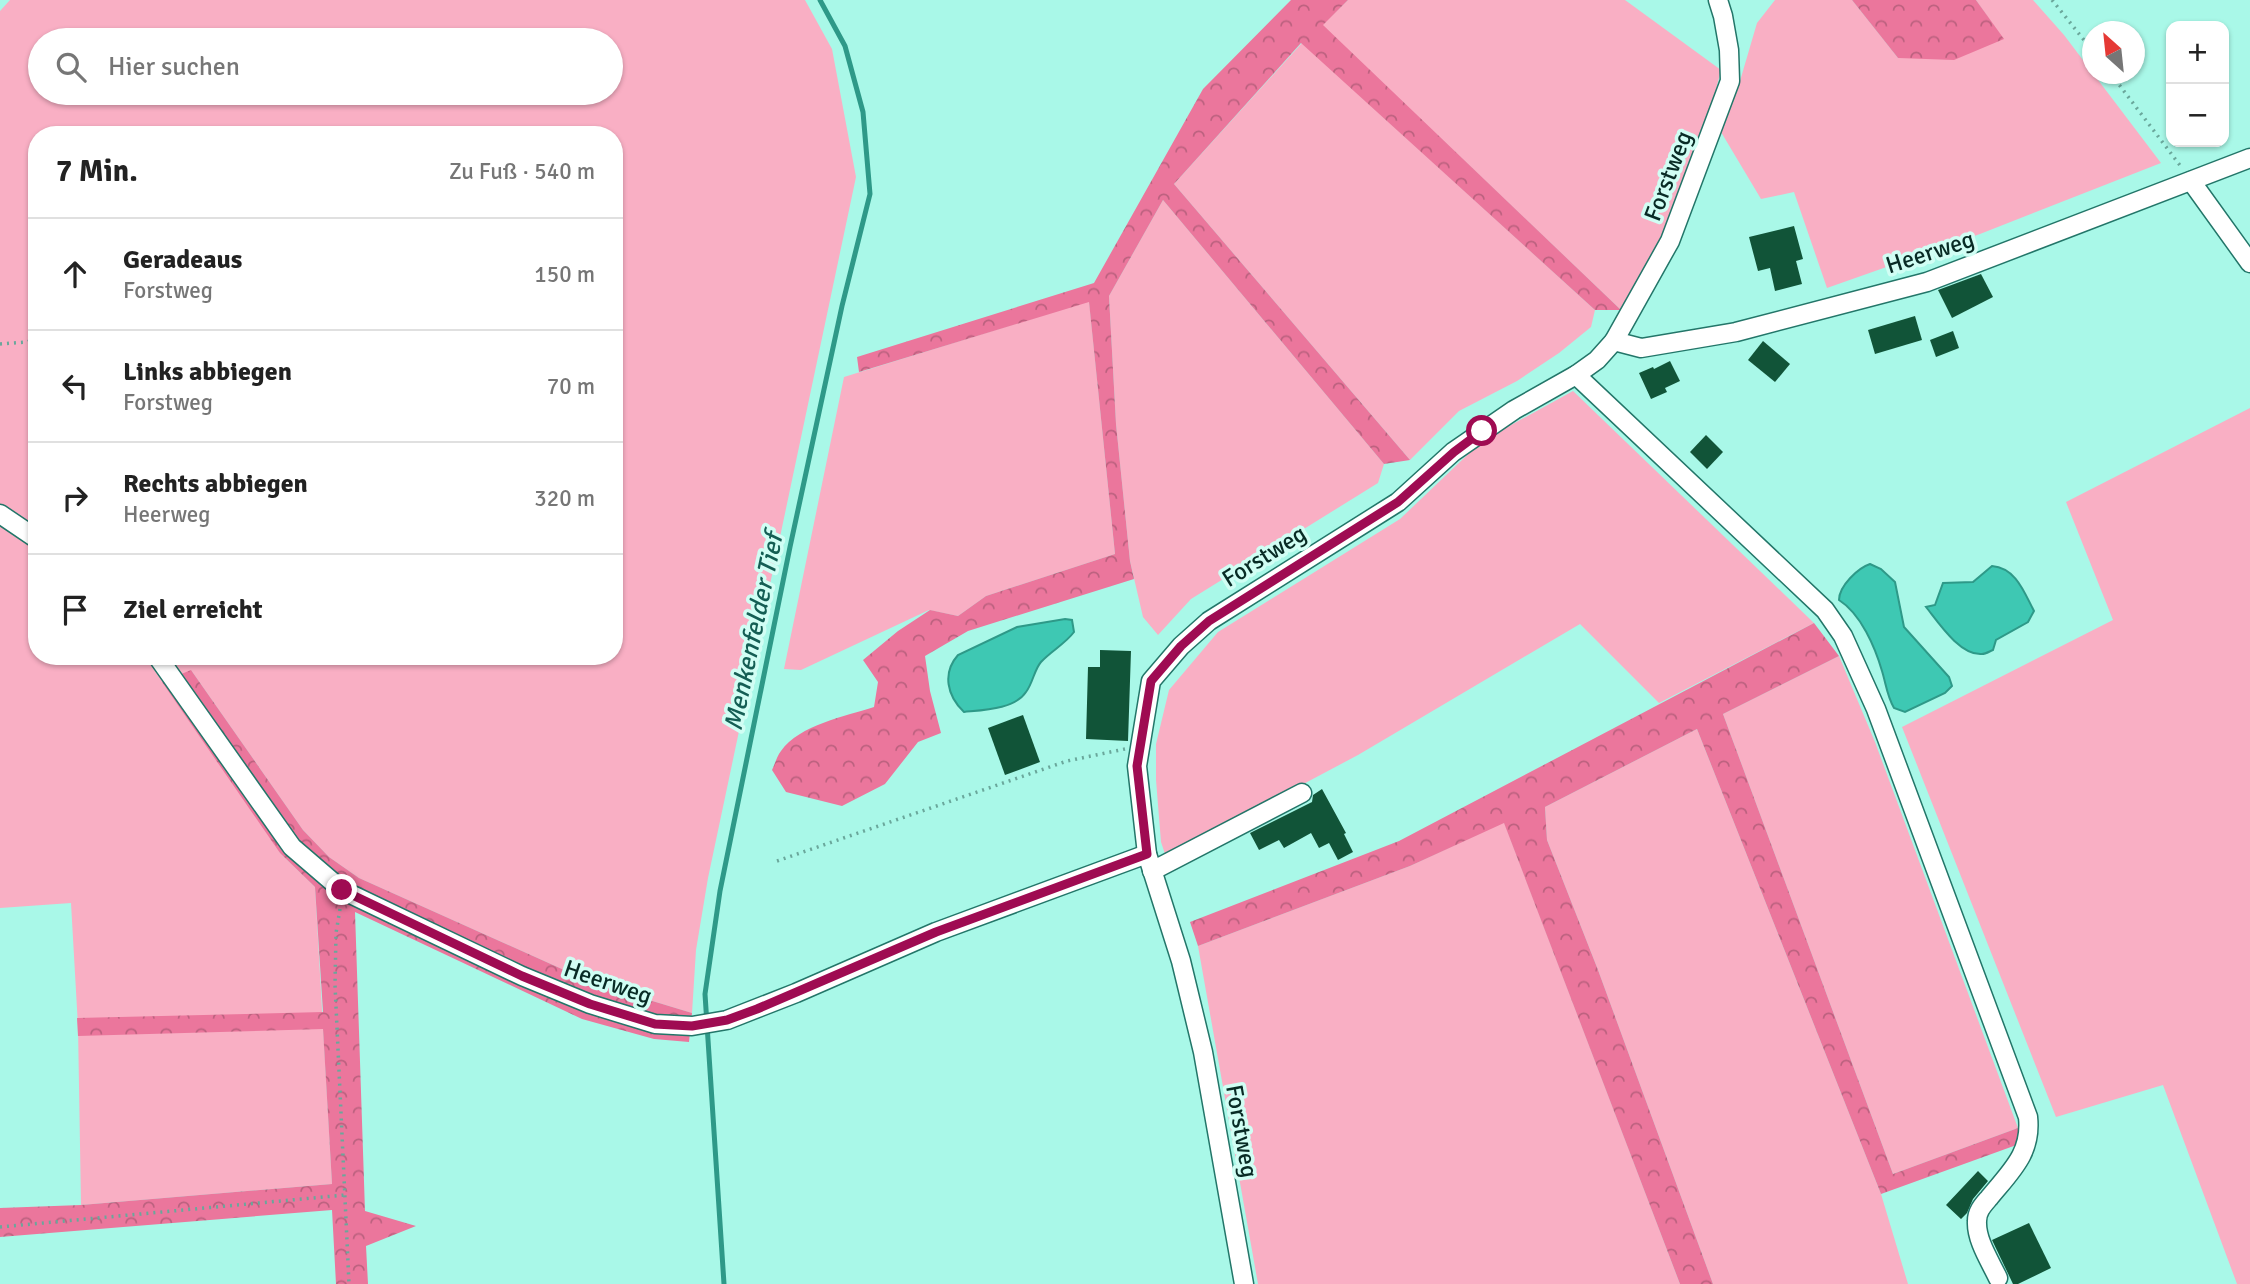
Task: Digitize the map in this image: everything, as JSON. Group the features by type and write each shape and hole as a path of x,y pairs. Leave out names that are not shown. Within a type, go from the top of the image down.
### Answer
{"street":[{"name":"Forstweg","path":"1244,1284 1203,1052 1181,961 1149,862 1137,766 1151,681 1181,646 1209,621 1398,502 1454,452 1492,424 1576,375 1597,360 1614,341 1670,241 1730,81 1729,50 1718,0"},
{"name":"Heerweg","path":"1614,341 1641,348 1736,332 1927,282 2250,158"},
{"path":"2191,181 2250,263"},
{"path":"1576,375 1825,610 1843,636 1876,709 2028,1116 2030,1131 2022,1157 1978,1211 1976,1224 1981,1242 1998,1278"},
{"path":"0,514 28,533"},
{"name":"Heerweg","path":"163,665 292,847 342,890 522,976 590,1004 655,1024 692,1026 727,1020 936,932 1149,862 1302,793"}],"path":[{"path":"2052,0 2082,38"},
{"path":"2118,84 2191,181"},
{"path":"0,344 28,342"},
{"path":"777,861 1068,761 1140,746"},
{"path":"342,890 336,933 335,985 349,1284"},
{"path":"0,1227 345,1195"}],"shaded area":[{"path":"10,0 805,0 832,49 856,177 708,878 696,950 692,1013 593,983 359,878 329,857 303,830 191,670 280,853 315,887 332,1184 81,1205 78,1026 71,903 0,908 0,11"},
{"path":"1348,0 1625,0 1721,70 1707,124 1663,239 1621,310 1322,25"},
{"path":"1775,0 1852,0 1898,58 2003,39 1976,0 2033,0 2082,59 2082,84 2101,84 2161,163 1980,234 1827,288 1794,192 1761,199 1721,132 1757,23"},
{"path":"1302,43 1595,310 1591,327 1559,353 1517,381 1459,411 1410,460 1174,184"},
{"path":"1163,200 1384,464 1378,483 1191,599 1158,635 1143,617 1130,561 1116,424 1109,296"},
{"path":"1089,301 1115,554 986,596 958,616 929,610 801,670 784,669 844,377"},
{"path":"1573,391 1814,623 1659,703 1580,624 1358,755 1166,857 1161,842 1156,744 1169,690 1218,632 1400,519 1482,441"},
{"path":"2250,408 2250,1284 2237,1284 2163,1085 2056,1117 1902,727 2113,620 2066,502"},
{"path":"1870,564 1881,569 1895,582 1904,627 1949,677 1952,686 1945,693 1905,712 1894,708 1866,632 1854,614 1839,600 1842,589 1850,578"},
{"path":"1992,566 2013,576 2034,611 2028,622 1996,640 1993,650 1983,654 1974,653 1950,637 1926,607 1935,605 1943,583 1973,582"},
{"path":"1072,620 1074,632 1041,662 1021,698 998,708 964,712 958,706 950,692 948,677 958,655 1017,627"},
{"path":"1839,656 1875,742 2018,1128 1893,1174 1723,714"},
{"path":"1697,729 1881,1194 1908,1284 1713,1284 1598,970 1547,840 1545,807"},
{"path":"1504,822 1680,1284 1258,1284 1198,946 1410,866"}],"green space":[{"path":"1291,0 1348,0 1323,25 1621,310 1595,310 1301,43 1174,184 1410,460 1384,464 1163,200 1109,296 1116,424 1134,579 968,631 925,656 930,691 941,733 918,742 885,784 842,806 786,792 772,770 780,753 789,742 811,728 874,707 878,682 863,660 898,631 930,610 958,616 986,596 1115,554 1089,302 859,372 857,357 1094,283 1203,89"},
{"path":"1852,0 1976,0 2004,39 1954,60 1898,58"},
{"path":"1814,623 1839,656 1723,714 1893,1174 2018,1128 2022,1143 1881,1194 1697,729 1545,807 1547,840 1598,970 1713,1284 1680,1284 1504,823 1410,866 1198,946 1190,922 1399,841"},
{"path":"191,670 303,830 329,857 359,878 593,983 692,1013 689,1042 654,1039 582,1019 355,912 365,1211 416,1226 366,1246 368,1284 336,1284 332,1210 0,1237 0,1208 81,1205 332,1184 323,1029 78,1036 77,1018 323,1012 315,887 280,853 162,682"}],"building":[{"path":"1794,226 1803,259 1796,261 1802,284 1775,291 1770,268 1758,271 1749,237"},
{"path":"1981,274 1993,297 1952,318 1938,290"},
{"path":"1915,316 1922,340 1875,354 1868,330"},
{"path":"1953,331 1959,348 1936,357 1930,340"},
{"path":"1763,341 1790,364 1775,382 1748,360"},
{"path":"1670,361 1680,381 1665,388 1667,392 1651,399 1639,373"},
{"path":"1706,435 1723,452 1707,469 1690,452"},
{"path":"1100,650 1131,651 1128,741 1086,739 1088,667 1100,667"},
{"path":"1023,715 1040,762 1005,775 988,728"},
{"path":"1322,789 1346,833 1344,834 1353,852 1338,860 1329,843 1319,848 1311,833 1284,848 1279,840 1259,850 1250,833 1312,802 1313,795"},
{"path":"1978,1171 1988,1181 1961,1219 1946,1205"},
{"path":"2029,1223 2051,1268 2013,1284 1992,1240"}],"waterway":[{"name":"Menkenfelder Tief","path":"724,1284 705,994 720,891 790,547 842,306 870,194 863,112 845,46 820,0"}],"route":[{"path":"342,890 522,976 590,1004 655,1024 692,1026 727,1020 757,1009 936,932 1147,854 1137,766 1151,681 1181,646 1209,621 1398,502 1482,431"}]}
